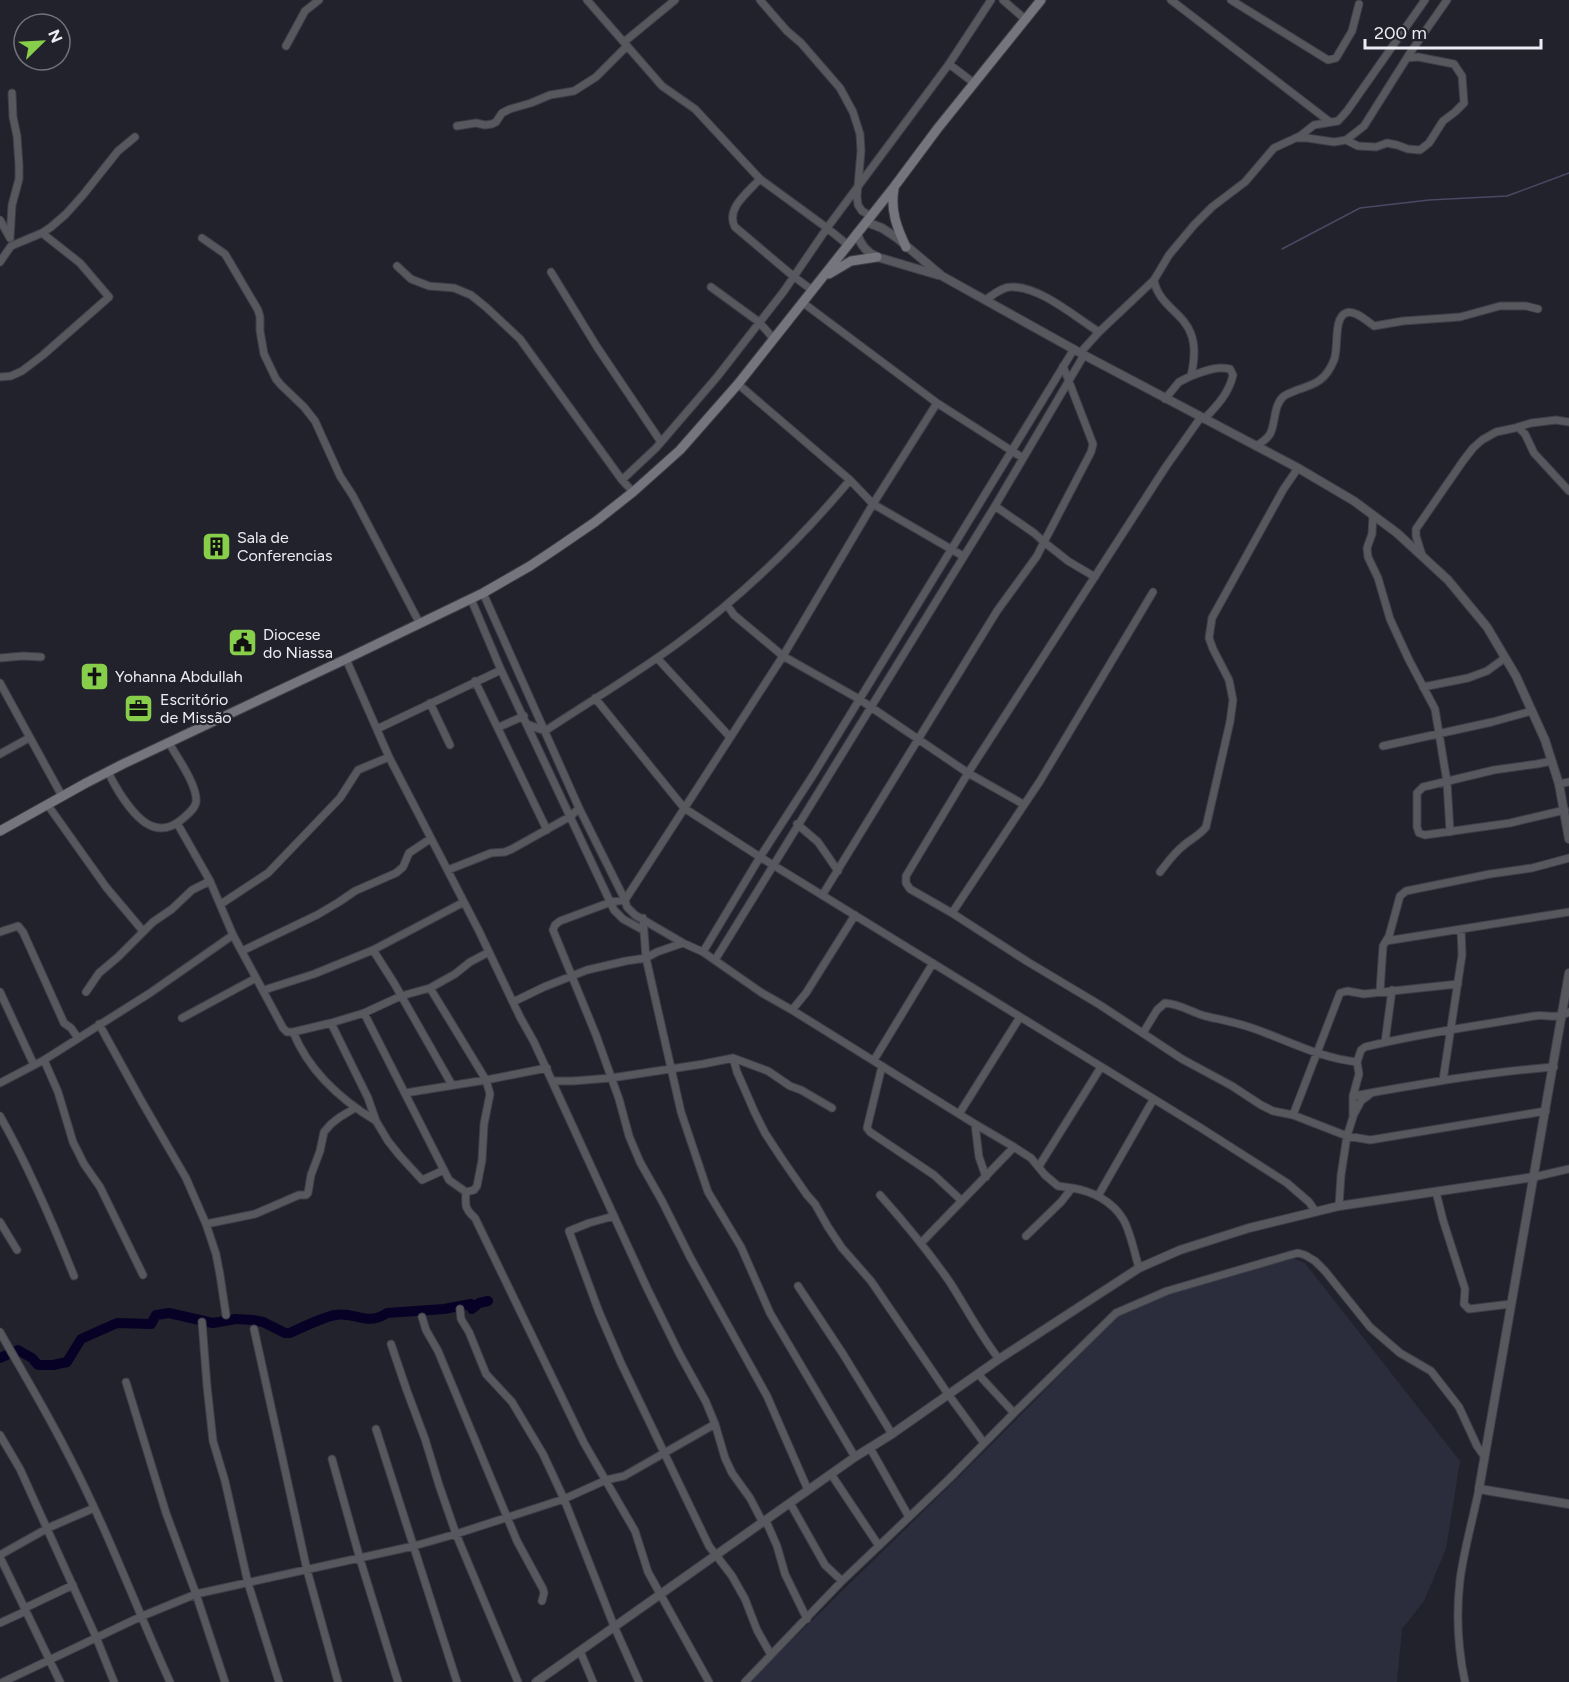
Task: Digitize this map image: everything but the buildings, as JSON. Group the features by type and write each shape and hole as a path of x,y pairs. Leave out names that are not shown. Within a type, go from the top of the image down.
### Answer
{"main road":[{"path":"0,830 108,771 483,593 557,549 633,492 680,450 738,384 1041,0"},
{"path":"894,187 893,209 896,224 906,247"},
{"path":"815,287 841,266 851,261 877,257"}],"street":[{"path":"286,46 305,11 319,0"},
{"path":"587,0 662,86 695,109 759,179 848,245"},
{"path":"457,126 476,123 492,124 502,113 510,109 550,95 574,92 596,77 666,3 675,0"},
{"path":"760,0 835,81 849,104 860,134 858,205 868,219 897,238 942,276 1079,353 1298,468 1354,501 1397,533 1448,580 1487,627 1516,676 1552,760 1565,810 1569,839"},
{"path":"622,480 661,442 717,377 784,291 827,228 949,64 991,0"},
{"path":"1004,0 1026,20"},
{"path":"1171,0 1330,122"},
{"path":"1231,0 1328,60 1336,58 1352,31 1359,4"},
{"path":"703,952 1064,366 1154,280 1169,255 1194,225 1212,207 1245,182 1274,148 1314,125 1338,121 1425,0"},
{"path":"1295,138 1334,142 1346,140 1364,126 1447,0"},
{"path":"1346,140 1358,146 1376,147 1387,143 1420,150 1429,143 1443,121 1464,103 1462,76 1454,64 1418,57 1407,58"},
{"path":"949,64 974,83"},
{"path":"11,246 12,205 19,179 12,93"},
{"path":"0,262 11,246 42,233 66,214 118,151 135,136"},
{"path":"759,179 733,210 732,221 735,227 793,276 815,287"},
{"path":"0,220 10,238"},
{"path":"0,377 11,376 22,371 109,297 80,263 42,233"},
{"path":"857,233 859,241 869,254 942,276"},
{"path":"202,238 225,254 258,310 264,354 276,379 315,421 340,476 353,496 420,624"},
{"path":"397,266 411,279 429,286 454,288 471,295 520,339 633,492"},
{"path":"551,272 597,347 661,442"},
{"path":"1154,280 1156,290 1192,334 1194,363 1191,376"},
{"path":"711,287 759,322 773,338"},
{"path":"986,300 998,291 1009,287 1025,290 1041,295 1099,332"},
{"path":"802,302 937,403 1023,458"},
{"path":"1256,446 1271,432 1279,403 1284,396 1318,383 1330,370 1336,357 1338,322 1346,312 1360,316 1374,326 1460,316 1500,306 1526,306 1538,309"},
{"path":"715,960 995,506 1069,380 1079,353"},
{"path":"823,894 997,611 1037,556 1091,452 1093,444 1064,366"},
{"path":"1165,399 1179,382 1210,369 1220,367 1230,369 1233,375 1230,388 1225,395 1202,418 1165,468 968,773 906,876 906,883 910,888 1100,1005 1182,1059 1273,1111 1293,1115 1347,1136 1370,1140 1546,1110"},
{"path":"738,384 850,480 873,504 963,556"},
{"path":"808,1490 767,1396 640,1162 573,976 553,930 560,921 611,902 625,900 783,656 873,504 937,403"},
{"path":"1422,555 1416,529 1473,448 1496,432 1531,423 1556,420 1569,422"},
{"path":"1518,428 1525,434 1534,453 1569,491"},
{"path":"1160,872 1171,857 1202,833 1206,827 1230,722 1232,691 1209,638 1212,618 1283,490 1298,468"},
{"path":"545,730 657,658 727,605 813,524 850,480"},
{"path":"995,506 1034,533 1068,561 1095,577"},
{"path":"1373,515 1372,534 1366,548 1368,557 1378,578 1390,619 1408,660 1435,710 1447,782 1450,832"},
{"path":"952,913 1040,781 1153,592"},
{"path":"483,593 579,808 627,907 635,915 703,952 762,993 1031,1158 1058,1186 1083,1190 1098,1196 1115,1209 1124,1220 1139,1268"},
{"path":"471,599 501,670 614,910 623,919 643,930"},
{"path":"727,605 734,615 783,656 859,699 968,773 1023,804"},
{"path":"0,658 41,657"},
{"path":"657,658 730,737"},
{"path":"1423,687 1468,678 1487,671 1505,658"},
{"path":"346,660 389,757 547,1068 647,1288 706,1402 732,1473 750,1498 777,1545 785,1574 807,1619"},
{"path":"377,729 501,670"},
{"path":"476,681 547,830"},
{"path":"0,683 62,796"},
{"path":"595,699 684,808 1201,1128 1287,1183 1309,1202 1316,1212"},
{"path":"430,703 450,745"},
{"path":"1383,746 1532,711"},
{"path":"499,727 524,716"},
{"path":"527,724 545,730"},
{"path":"0,754 29,738"},
{"path":"108,771 132,811 144,822 154,827 165,828 177,823 196,804 195,794 170,742"},
{"path":"221,904 268,873 340,798 358,770 389,757"},
{"path":"1552,760 1494,770 1419,790 1417,793 1417,827 1419,833 1425,836 1510,823 1565,810"},
{"path":"815,772 826,777"},
{"path":"1559,784 1569,782"},
{"path":"47,804 106,887 143,931"},
{"path":"448,870 491,853 512,849 571,816 579,808"},
{"path":"177,823 210,881 233,935 287,1032 331,1023 364,1013 401,996 430,988 489,952"},
{"path":"797,824 818,842 838,871"},
{"path":"242,951 317,915 355,891 396,873 403,867 409,853 430,839"},
{"path":"1380,991 1383,946 1400,896 1406,891 1532,868 1569,858"},
{"path":"86,992 99,973 143,931 192,890 210,881"},
{"path":"264,990 314,974 373,950 464,902"},
{"path":"1386,941 1569,912"},
{"path":"792,1010 811,985 855,915"},
{"path":"643,918 646,958 681,1112 708,1192 741,1247 770,1313 855,1457"},
{"path":"0,932 18,926 23,932 64,1023 78,1038"},
{"path":"1443,1080 1462,955 1461,929"},
{"path":"0,1083 44,1060 150,993 233,935"},
{"path":"513,1002 586,970 646,958 684,943"},
{"path":"373,950 452,1085"},
{"path":"874,1060 933,963"},
{"path":"1466,1682 1458,1633 1460,1580 1479,1488 1565,1014 1569,973"},
{"path":"182,1018 256,978"},
{"path":"1293,1115 1340,993 1343,991 1364,994 1458,984"},
{"path":"364,1013 449,1180 466,1192 474,1190 477,1186 482,1160 484,1125 490,1094 486,1080 430,988"},
{"path":"1385,1042 1392,990"},
{"path":"0,992 34,1065"},
{"path":"1143,1033 1165,1003 1175,1004 1204,1015 1254,1028 1318,1054 1357,1062"},
{"path":"1353,1117 1353,1096 1359,1074 1357,1062 1361,1050 1365,1047 1450,1030 1541,1015 1565,1014"},
{"path":"959,1114 1020,1017"},
{"path":"331,1023 368,1098 376,1121 388,1141 422,1180 444,1170"},
{"path":"99,1024 178,1163 206,1224 220,1275 226,1315"},
{"path":"292,1032 309,1062 338,1094 376,1121"},
{"path":"733,1058 755,1113 777,1150 815,1204 828,1227 871,1281 984,1443"},
{"path":"552,1081 611,1078 733,1058 768,1071 789,1086 801,1090 832,1108"},
{"path":"44,1060 58,1092 73,1142 84,1164 100,1187 143,1275"},
{"path":"882,1066 867,1128 934,1175 962,1201"},
{"path":"1039,1166 1101,1067"},
{"path":"1353,1096 1517,1069 1554,1067"},
{"path":"405,1093 547,1068"},
{"path":"1339,1206 1347,1136 1361,1101 1371,1093"},
{"path":"1098,1196 1153,1100"},
{"path":"206,1224 255,1214 308,1193 324,1132 340,1117 355,1108"},
{"path":"0,1116 18,1148 75,1276"},
{"path":"975,1124 979,1157 986,1177"},
{"path":"921,1243 1014,1147"},
{"path":"536,1682 855,1457 892,1434 999,1359 1139,1268 1180,1250 1249,1227 1339,1206 1534,1177 1569,1169"},
{"path":"1026,1236 1061,1203 1072,1188"},
{"path":"466,1192 466,1210 475,1218 584,1443 635,1531 648,1572 709,1682"},
{"path":"1436,1192 1465,1289 1464,1304 1468,1309 1511,1304"},
{"path":"880,1195 921,1243 950,1282 999,1359"},
{"path":"614,1216 569,1231 621,1363 709,1546 732,1576 771,1655"},
{"path":"0,1222 17,1250"},
{"path":"745,1682 842,1581 1116,1313 1167,1291 1298,1253 1305,1255 1325,1271 1370,1327 1400,1353 1431,1371 1459,1407 1484,1456"},
{"path":"798,1286 892,1434"},
{"path":"460,1309 461,1319 469,1332 486,1374 512,1402 543,1454 564,1499 614,1626 639,1682"},
{"path":"422,1317 506,1517 543,1589 542,1601"},
{"path":"202,1322 213,1441 225,1481 248,1583 279,1682"},
{"path":"254,1329 307,1570 338,1682"},
{"path":"0,1332 69,1456 170,1682"},
{"path":"391,1344 426,1439 456,1534 518,1682"},
{"path":"978,1374 1014,1413"},
{"path":"126,1382 166,1513 225,1682"},
{"path":"3,1682 140,1617 196,1594 414,1546 564,1499 606,1480 624,1476 715,1424"},
{"path":"376,1429 457,1682"},
{"path":"0,1435 20,1469 48,1528 114,1682"},
{"path":"870,1448 909,1517"},
{"path":"332,1459 398,1682"},
{"path":"831,1474 879,1546"},
{"path":"1479,1488 1569,1504"},
{"path":"790,1503 825,1565 842,1581"},
{"path":"60,1682 0,1556 48,1528 94,1508"},
{"path":"0,1623 73,1585"},
{"path":"580,1651 592,1682"}],"shaded area":[{"path":"1289,1257 1305,1263 1460,1461 1446,1549 1424,1601 1402,1629 1397,1682 749,1682 982,1454 1119,1315 1180,1289"}],"waterway":[{"path":"1282,249 1360,208 1429,200 1507,196 1569,173"},
{"path":"0,1358 18,1350 32,1358 38,1365 67,1362 81,1339 117,1323 151,1324 156,1315 169,1313 213,1323 236,1319 253,1320 290,1333 335,1315 373,1319 387,1313 444,1309 471,1304 472,1309 479,1303 488,1301"}],"place":[{"name":"Sala de Conferencias","path":"216,546"},
{"name":"Diocese do Niassa","path":"242,643"},
{"name":"Yohanna Abdullah","path":"94,676"},
{"name":"Escritório de Missão","path":"139,708"}]}
